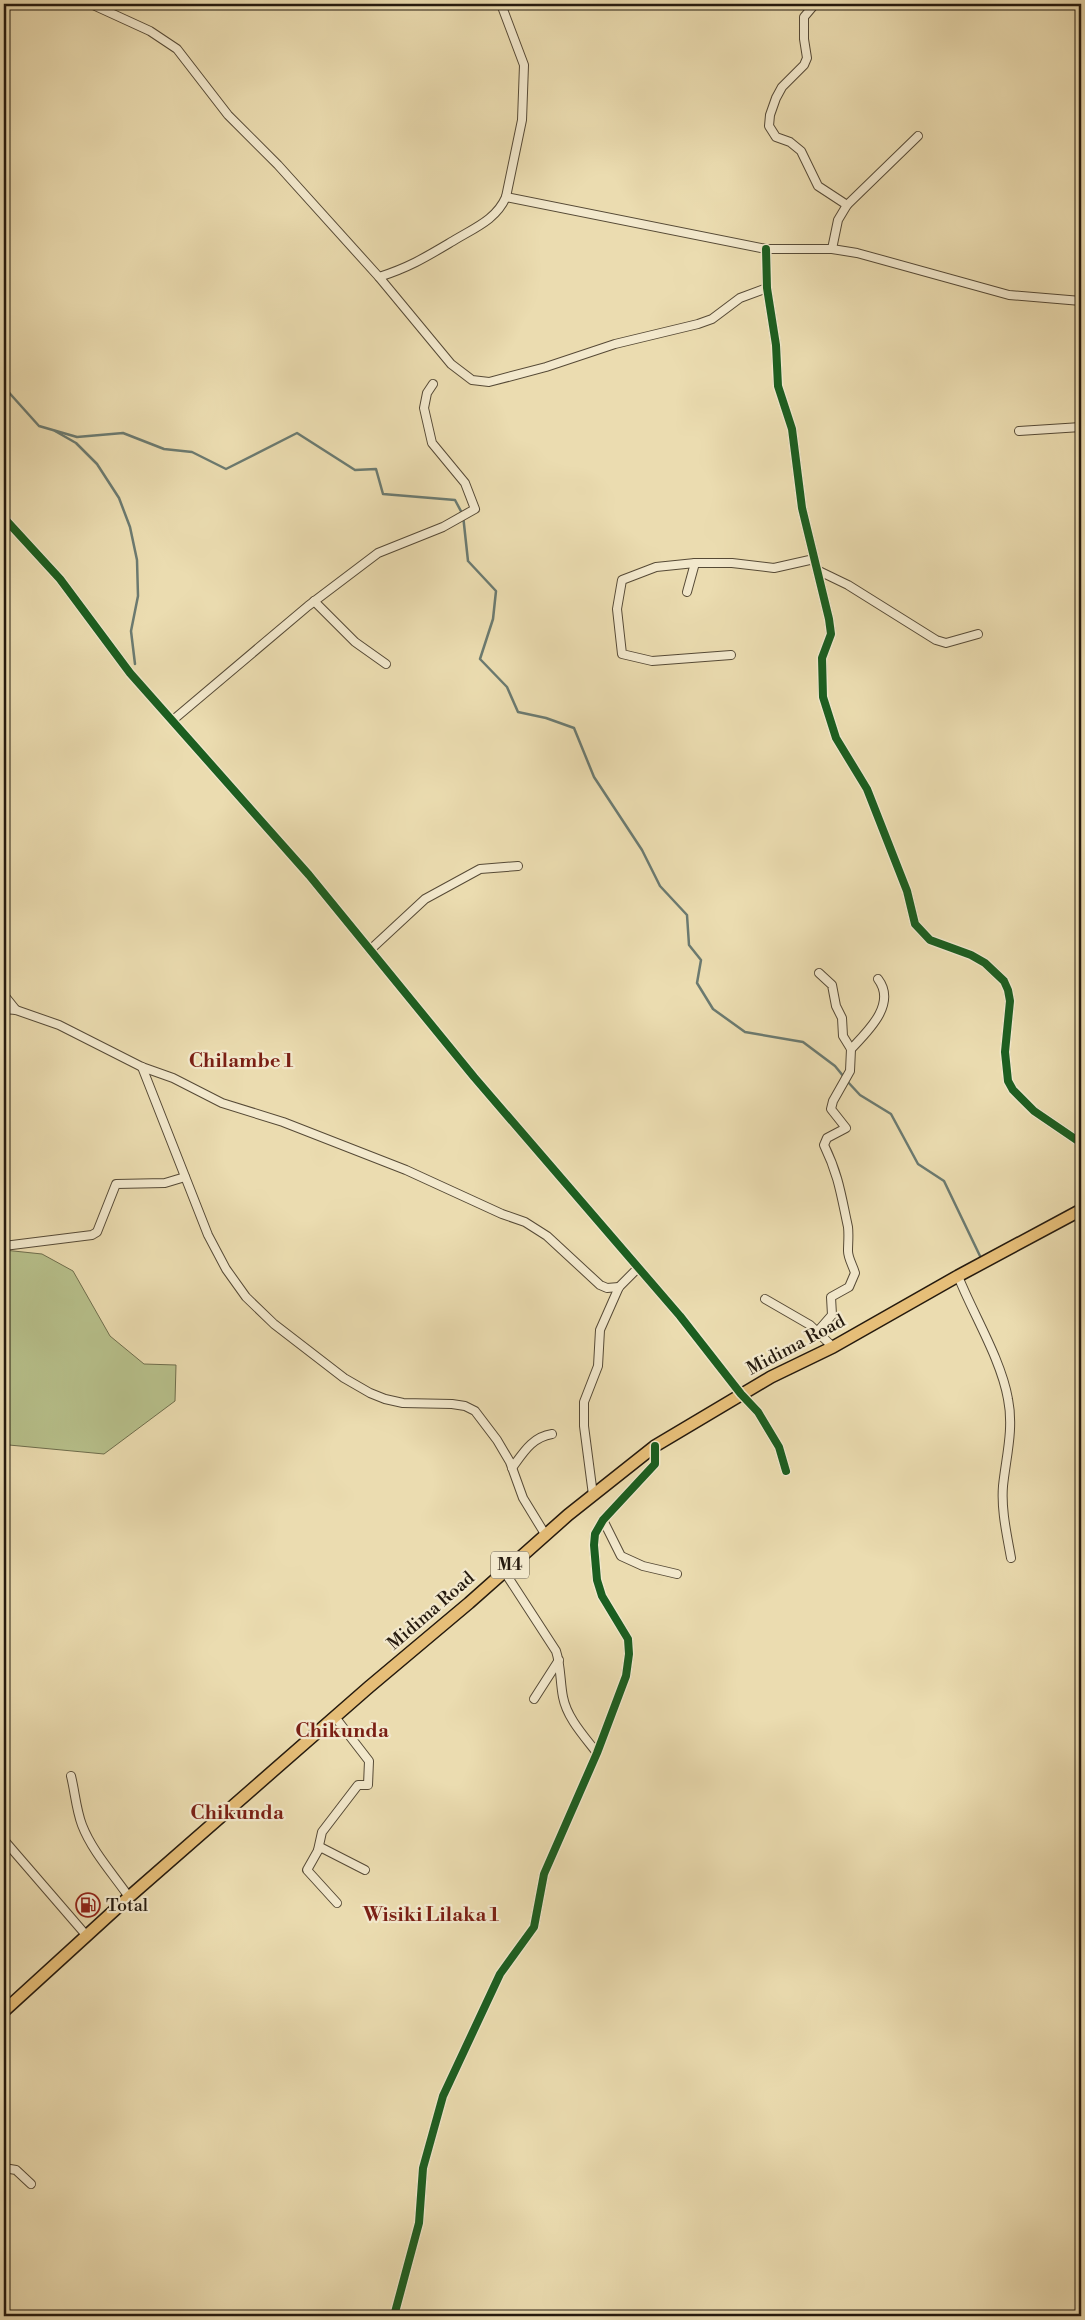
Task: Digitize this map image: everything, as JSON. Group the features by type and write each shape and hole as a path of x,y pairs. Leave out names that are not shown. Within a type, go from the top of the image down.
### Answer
{"main road":[{"name":"Midima Road","path":"4,2011 129,1897 469,1603 545,1534 655,1446 740,1394 833,1347 958,1276 1081,1210"}],"street":[{"path":"91,4 150,31 177,48 218,104 278,165 379,277 451,364 459,372 480,382 490,382 546,367 615,344 698,324 712,319 740,298 767,288"},
{"path":"379,277 427,258 480,226 493,217 502,207 506,197 522,120 524,65 501,4"},
{"path":"815,4 804,17 804,39 807,58 804,65 782,87 770,115 769,126 776,137 790,142 802,151 818,186 847,205"},
{"path":"832,249 838,220 847,205 918,136"},
{"path":"506,197 766,249 832,249 857,253 1009,295 1081,301"},
{"path":"766,249 767,288 774,331 778,386 794,438 797,482 806,532 819,570 831,634 822,658 823,697 836,738 867,789 907,891 915,924 930,940 971,955 985,963 1004,981 1010,1001 1005,1052 1008,1081 1013,1090 1034,1111 1081,1143"},
{"path":"173,720 314,601 378,553 443,527 475,509 465,483 432,443 424,408 427,392 433,384"},
{"path":"1019,431 1081,427"},
{"path":"4,518 60,579 130,673 309,875 474,1077 680,1316 740,1394 765,1421 783,1456 786,1471"},
{"path":"731,655 652,661 622,654 617,609 622,580 656,567 695,562 732,563 774,568 814,559"},
{"path":"687,592 695,562"},
{"path":"819,570 848,585 936,640 946,643 978,634"},
{"path":"314,601 355,642 386,664"},
{"path":"370,950 425,899 480,869 518,866"},
{"path":"818,1331 832,1315 831,1297 849,1287 855,1273 848,1253 848,1229 843,1210 844,1198 832,1159 824,1146 827,1138 846,1128 831,1110 833,1102 850,1071 851,1049 843,1036 842,1018 836,1006 832,986 819,974"},
{"path":"851,1049 879,1018 886,994 884,987 878,979"},
{"path":"4,995 16,1010"},
{"path":"4,1009 16,1010 59,1026 142,1067 172,1078 238,1110 283,1122 406,1170 502,1214 525,1222 547,1236 600,1285 606,1288 619,1287"},
{"path":"142,1067 217,1253 246,1297 261,1313 344,1378 370,1393 403,1403 452,1404 465,1406 475,1411 497,1440 512,1468 523,1498 545,1534"},
{"path":"4,1246 92,1235 96,1232 116,1184 165,1183 185,1177"},
{"path":"593,1495 583,1413 588,1391 598,1366 600,1330 619,1287 638,1268"},
{"path":"958,1276 998,1367 1008,1399 1010,1437 1003,1497 1011,1558"},
{"path":"765,1299 818,1331 833,1347"},
{"path":"512,1468 528,1446 540,1436 552,1434"},
{"path":"394,2316 420,2223 423,2168 442,2096 500,1974 534,1927 544,1874 597,1753 626,1676 629,1654 628,1639 602,1596 597,1580 594,1546 595,1534 603,1520 651,1471 656,1458 655,1446"},
{"path":"603,1520 621,1556 643,1566 677,1574"},
{"path":"504,1570 553,1646 559,1660 563,1699 569,1713 597,1753"},
{"path":"534,1699 559,1660"},
{"path":"335,1717 369,1761 368,1785 358,1785 322,1832 318,1850 308,1870 337,1903"},
{"path":"71,1776 83,1827 90,1841 129,1897"},
{"path":"4,1840 86,1935"},
{"path":"318,1850 320,1847 365,1870"},
{"path":"4,2168 16,2170 31,2184"}],"green space":[{"path":"4,1250 42,1254 73,1271 110,1336 144,1364 176,1365 175,1401 104,1454 9,1445 4,1431"}],"waterway":[{"path":"4,387 39,426 77,437 123,433 164,449 192,452 226,469 297,433 355,470 376,469 383,494 455,500 463,515 468,561 496,591 493,619 480,659 507,687 518,712 546,718 574,728 594,777 642,850 660,886 687,915 689,945 701,960 697,983 713,1009 745,1032 803,1042 835,1066 844,1077"},
{"path":"55,431 76,443 97,464 119,498 130,527 137,560 138,596 131,631 135,664"},
{"path":"847,1081 860,1095 891,1114 918,1164 944,1181 980,1256"}],"cycle path":[{"path":"766,249 767,288 776,345 778,386 792,429 802,508 829,619 831,634 822,658 823,697 836,738 867,789 907,891 915,924 930,940 971,955 985,963 1004,981 1010,1001 1005,1052 1008,1081 1013,1090 1034,1111 1081,1143"},
{"path":"4,518 60,579 130,673 309,875 474,1077 680,1316 741,1394 758,1412 779,1447 786,1471"},
{"path":"394,2316 419,2223 423,2168 443,2096 500,1974 534,1927 544,1874 597,1753 626,1676 629,1654 628,1639 602,1596 597,1580 595,1534 603,1520 655,1464 655,1446"}],"place":[{"name":"Total","path":"88,1905"}],"district":[{"name":"Chilambe 1","path":"241,1061"},
{"name":"Chikunda","path":"342,1731"},
{"name":"Chikunda","path":"237,1813"},
{"name":"Wisiki Lilaka 1","path":"431,1915"}]}
